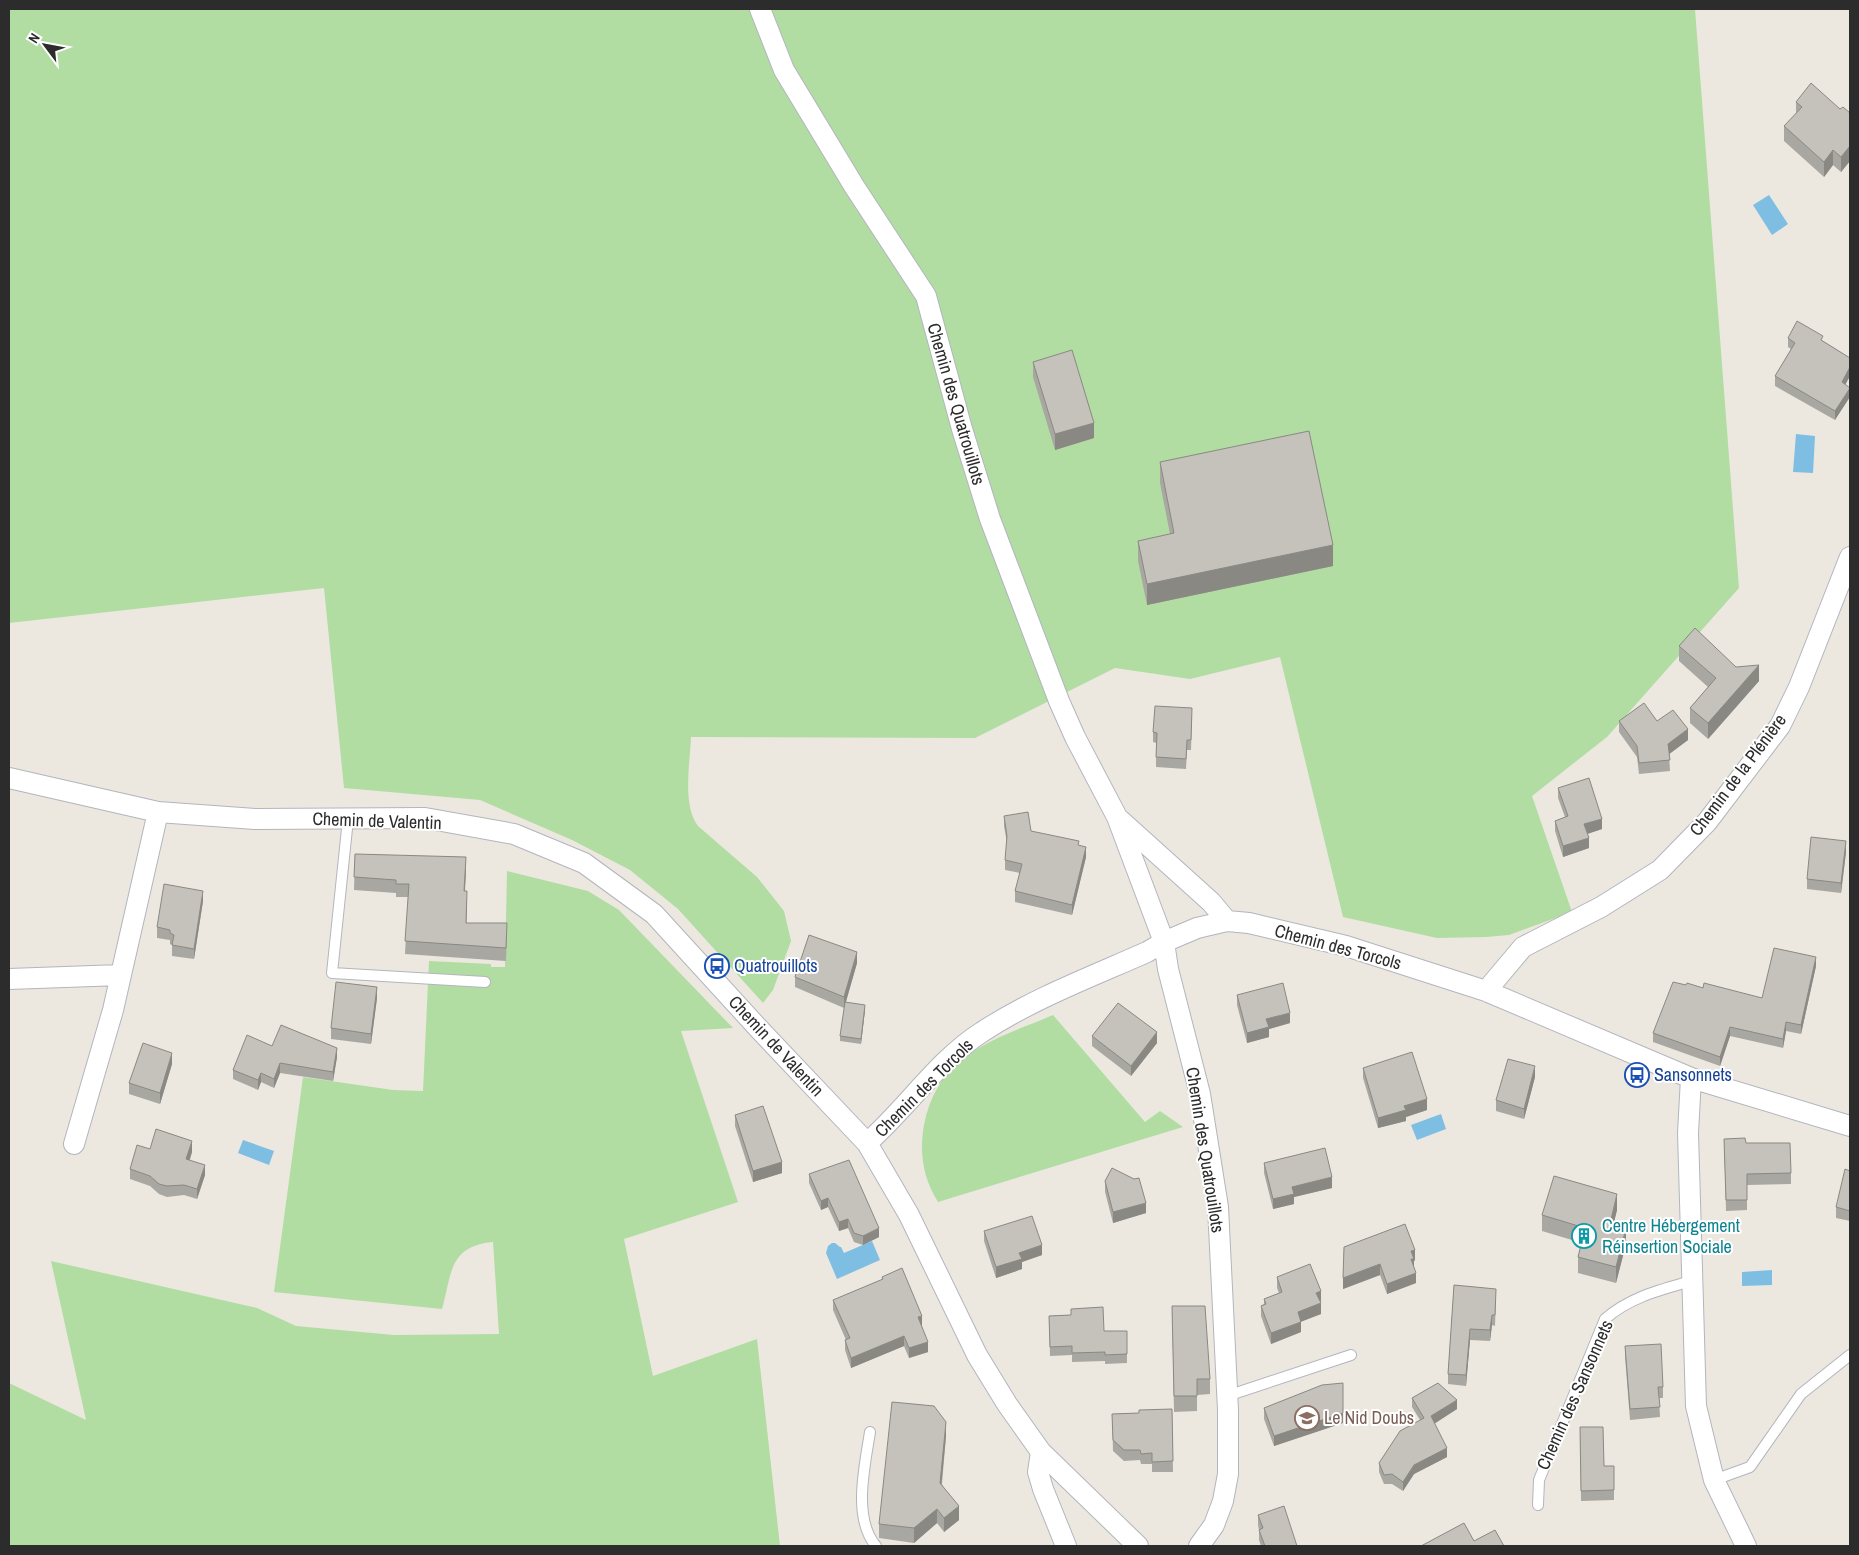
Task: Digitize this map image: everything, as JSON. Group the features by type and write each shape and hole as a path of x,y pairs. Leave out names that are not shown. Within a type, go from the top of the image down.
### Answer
{"street":[{"name":"Chemin des Quatrouillots","path":"760,9 784,70 854,186 926,296 962,429 990,519 1059,701 1075,738 1117,817 1164,942 1168,969 1200,1094 1218,1207 1228,1396 1228,1474 1223,1501 1214,1525 1199,1546"},
{"name":"Chemin de la Plénière","path":"1486,991 1523,947 1601,907 1660,870 1707,822 1780,726 1799,687 1850,556"},
{"name":"Chemin de Valentin","path":"9,778 158,812 254,819 425,818 514,834 584,863 654,914 752,1022 867,1143 909,1215 977,1354 1007,1404 1041,1452 1138,1546"},
{"path":"74,1144 113,1010 158,812"},
{"name":"Chemin des Quatrouillots","path":"1117,817 1211,902 1228,921"},
{"name":"Chemin des Torcols","path":"867,1143 889,1124 952,1056 982,1032 1037,1002 1147,952 1164,942 1196,928 1228,921 1249,923 1346,946 1486,991 1691,1078 1850,1126"},
{"path":"9,979 121,975"},
{"path":"1691,1078 1688,1133 1696,1406 1714,1480 1746,1546"},
{"path":"1041,1452 1038,1472 1066,1546"}],"lane":[{"path":"348,819 332,974 485,982"},
{"name":"Chemin des Sansonnets","path":"1538,1505 1539,1480 1605,1319 1617,1309 1636,1298 1691,1281"},
{"path":"1228,1396 1352,1355"},
{"path":"1714,1480 1750,1467 1800,1394 1850,1355"},
{"path":"870,1432 862,1500 864,1525 876,1546"}],"green space":[{"path":"9,9 1695,9 1739,588 1607,737 1532,796 1572,912 1509,935 1437,938 1343,917 1280,657 1190,679 1115,668 975,738 691,737 688,795 693,817 698,826 757,877 784,911 791,941 773,990 763,1003 678,909 630,870 572,840 480,800 344,788 324,588 9,623"},
{"path":"507,871 588,891 619,910 733,1028 681,1031 738,1202 624,1239 653,1376 757,1339 780,1546 9,1546 9,1383 86,1420 51,1261 257,1308 296,1326 394,1335 499,1334 493,1242 468,1249 460,1255 451,1273 442,1309 274,1292 303,1077 393,1090 423,1091 429,961 491,964 491,967 505,967"},
{"path":"1053,1015 1145,1122 1160,1111 1183,1127 938,1202 926,1174 922,1145 924,1125 931,1101 942,1081 955,1065 972,1052 990,1042"}],"water":[{"path":"1769,195 1788,224 1772,235 1753,205"},
{"path":"1796,434 1815,436 1813,473 1793,472"},
{"path":"1441,1114 1446,1129 1417,1140 1411,1125"},
{"path":"243,1140 274,1151 269,1165 238,1153"},
{"path":"872,1241 880,1260 837,1279 826,1253 828,1246 835,1243 841,1247 844,1253"},
{"path":"1772,1270 1772,1285 1742,1286 1742,1272"}],"building":[{"path":"1811,83 1840,109 1843,107 1850,113 1850,146 1841,157 1833,150 1824,162 1784,126 1802,107 1796,102"},
{"path":"1797,321 1823,336 1821,340 1850,358 1850,367 1842,382 1850,388 1835,411 1775,376 1795,343 1788,338"},
{"path":"1072,350 1094,423 1055,434 1033,362"},
{"path":"1309,431 1333,545 1147,584 1138,541 1174,533 1160,462"},
{"path":"1695,628 1736,667 1759,665 1708,723 1690,708 1716,678 1679,646"},
{"path":"1644,703 1657,721 1673,710 1688,729 1668,744 1670,760 1639,763 1637,746 1619,721"},
{"path":"1155,706 1192,708 1191,740 1187,740 1186,759 1156,757 1157,733 1153,732"},
{"path":"1589,778 1602,819 1584,824 1589,838 1563,846 1555,821 1568,816 1558,788"},
{"path":"1028,812 1031,831 1079,841 1078,845 1086,847 1072,905 1015,891 1022,864 1005,860 1007,836 1004,816"},
{"path":"1811,837 1846,841 1841,883 1807,879"},
{"path":"355,854 466,857 464,891 467,891 466,923 507,923 506,948 405,941 409,884 396,884 396,880 354,877"},
{"path":"164,884 203,891 194,949 172,945 174,935 170,933 170,930 157,927"},
{"path":"809,935 857,952 844,997 795,977"},
{"path":"1774,948 1816,957 1801,1025 1786,1022 1783,1039 1730,1027 1720,1057 1653,1033 1673,982 1686,985 1687,983 1703,988 1704,983 1762,998"},
{"path":"336,982 377,987 371,1034 331,1028"},
{"path":"1283,983 1290,1013 1266,1019 1269,1027 1247,1033 1237,995"},
{"path":"845,1002 865,1005 861,1039 840,1036"},
{"path":"1118,1003 1157,1032 1131,1066 1092,1036"},
{"path":"281,1025 337,1048 333,1072 280,1063 274,1079 261,1073 258,1080 233,1070 247,1035 272,1046"},
{"path":"143,1043 172,1053 160,1093 129,1083"},
{"path":"1412,1052 1427,1099 1404,1106 1406,1110 1378,1118 1363,1068"},
{"path":"1508,1059 1535,1066 1524,1109 1496,1100"},
{"path":"763,1106 782,1162 753,1171 735,1115"},
{"path":"156,1129 192,1141 186,1159 205,1165 197,1189 184,1185 167,1186 159,1184 150,1176 130,1169 137,1145 150,1149"},
{"path":"1745,1138 1746,1143 1790,1143 1791,1173 1747,1174 1747,1200 1726,1200 1724,1139"},
{"path":"1325,1148 1332,1177 1292,1187 1294,1194 1273,1199 1264,1163"},
{"path":"849,1160 879,1228 863,1236 854,1233 848,1219 839,1222 828,1198 821,1201 809,1174"},
{"path":"1112,1168 1134,1179 1139,1178 1146,1203 1113,1212 1105,1181"},
{"path":"1845,1169 1850,1171 1850,1211 1836,1207"},
{"name":"Centre Hébergement Réinsertion Sociale","path":"1554,1176 1617,1194 1610,1224 1626,1228 1616,1267 1578,1257 1585,1228 1542,1215"},
{"path":"1032,1216 1042,1245 1019,1253 1022,1259 996,1267 984,1231"},
{"path":"1405,1224 1415,1250 1411,1251 1414,1259 1411,1259 1416,1273 1387,1284 1380,1264 1343,1278 1344,1247"},
{"path":"1310,1264 1321,1291 1316,1293 1321,1303 1298,1312 1301,1322 1271,1333 1261,1306 1266,1304 1264,1299 1282,1292 1277,1277"},
{"path":"902,1268 922,1316 918,1317 928,1342 909,1348 904,1336 851,1358 845,1340 850,1338 833,1300 883,1279 882,1277"},
{"path":"1454,1285 1496,1289 1495,1315 1492,1315 1490,1330 1470,1329 1466,1375 1448,1374"},
{"path":"1172,1306 1205,1306 1210,1379 1197,1379 1197,1396 1174,1396"},
{"path":"1103,1307 1104,1331 1127,1331 1127,1354 1105,1355 1105,1352 1072,1353 1072,1346 1050,1347 1049,1316 1071,1315 1071,1309"},
{"path":"1661,1344 1663,1387 1658,1387 1660,1407 1630,1409 1625,1346"},
{"path":"1343,1383 1343,1413 1274,1436 1264,1408 1322,1385"},
{"path":"1438,1383 1457,1400 1431,1416 1447,1448 1414,1465 1403,1482 1392,1474 1384,1475 1379,1463 1400,1431 1424,1418 1412,1398"},
{"path":"892,1402 934,1406 946,1422 940,1483 959,1506 944,1518 937,1509 914,1528 879,1524"},
{"path":"1172,1409 1173,1461 1152,1462 1152,1453 1141,1454 1140,1450 1124,1450 1113,1440 1112,1414 1139,1413 1139,1410"},
{"path":"1580,1427 1603,1427 1604,1466 1614,1466 1614,1490 1581,1491"},
{"path":"1284,1506 1297,1546 1265,1546 1259,1530 1263,1528 1258,1515"},
{"path":"1464,1523 1474,1541 1495,1530 1504,1546 1421,1546"}],"place":[{"name":"Quatrouillots","path":"717,966"},
{"name":"Sansonnets","path":"1637,1075"},
{"name":"Centre Hébergement Réinsertion Sociale","path":"1584,1236"},
{"name":"Le Nid Doubs","path":"1307,1418"}]}
